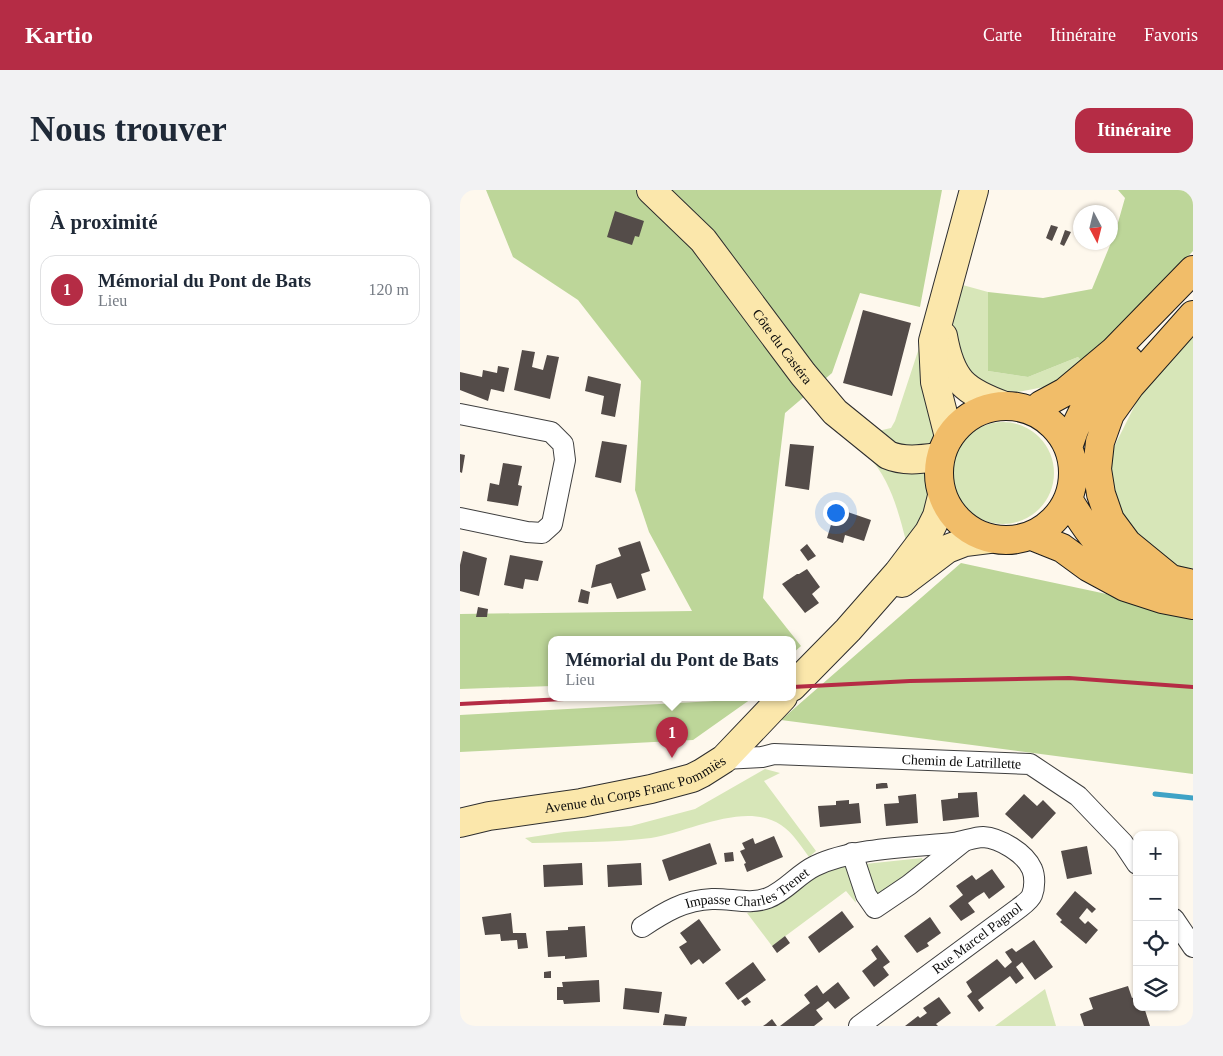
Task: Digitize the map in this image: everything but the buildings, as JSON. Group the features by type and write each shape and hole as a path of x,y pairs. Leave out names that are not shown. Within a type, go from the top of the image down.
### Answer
{"main road":[{"path":"1034,412 1041,405 1065,392 1114,351 1193,270"},
{"path":"1068,447 1081,413 1092,398 1193,296"},
{"path":"1182,582 1128,543 1110,520 1101,494 1097,469 1100,442 1110,414 1130,386 1193,314"},
{"path":"1005,406 1020,407 1048,420 1060,433 1068,447 1073,464 1073,482 1068,499 1059,514 1047,527 1032,536 1010,540 989,539 969,530 953,515 942,496 938,477 945,447 964,420 983,410 1005,406"},
{"path":"1068,499 1102,548 1125,565 1182,582"},
{"path":"1032,536 1062,548 1088,567 1126,587 1162,599 1193,605"}],"street":[{"name":"Côte du Castéra","path":"651,190 703,240 803,374 835,412 888,455 895,458 910,460 945,447"},
{"path":"945,447 935,382 933,341 974,190"},
{"path":"939,317 945,349 951,367 958,378 979,397 1005,406"},
{"path":"460,414 551,432 563,444 565,460 552,524 542,533 527,532 460,518"},
{"path":"796,683 848,630 898,573 929,532 937,516 942,496"},
{"path":"848,630 946,549 965,542 989,539"},
{"name":"Avenue du Corps Franc Pommiès","path":"460,823 489,816 581,803 651,789 692,778 724,758 779,701"},
{"path":"755,726 759,743 764,749 774,754"},
{"name":"Chemin de Latrillette","path":"724,758 762,758 774,754 1030,764 1078,796 1123,843 1133,858"},
{"name":"Rue Marcel Pagnol","path":"852,853 963,842 982,837 1015,849 1029,863 1034,875 1032,896 1019,908 859,1026"},
{"path":"852,853 866,895 875,908 910,885 963,842"},
{"name":"Impasse Charles Trenet","path":"642,927 672,908 693,900 758,901 769,898 779,893 801,874 815,866 852,853"},
{"path":"1175,921 1193,948"}],"green space":[{"path":"486,190 942,190 920,307 860,293 832,373 785,413 763,598 793,636 548,636 548,686 460,689 460,614 692,611 649,532 635,490 641,381 578,300 513,257"},
{"path":"1118,190 1193,190 1193,251 1086,366 1078,357 1028,377 988,371 988,292 1043,298 1092,289 1108,250 1118,250 1118,222 1125,198"},
{"path":"959,284 988,292 988,371 1028,377 1078,357 1086,366 1049,386 1018,392 988,389 964,366 952,332"},
{"path":"1193,323 1193,568 1170,569 1124,544 1107,488 1113,449 1151,373"},
{"path":"921,342 937,423 929,447 900,454 878,431 891,428 895,421"},
{"path":"1003,422 1022,426 1039,437 1050,454 1054,473 1050,492 1039,509 1022,520 1003,524 984,520 967,509 956,492 952,473 956,454 967,437 984,426"},
{"path":"868,456 926,467 927,516 906,541 888,485"},
{"path":"961,563 1116,596 1193,618 1193,774 781,720"},
{"path":"796,640 801,646 796,650"},
{"path":"715,701 748,701 693,740 460,752 460,715"},
{"path":"765,769 780,773 764,781 816,851 809,857 793,836 781,825 767,818 751,816 717,820 666,835 636,840 532,843 525,838 564,832 631,826 695,809"},
{"path":"922,858 924,864 882,893 873,893 865,864"},
{"path":"849,866 856,903 846,891 772,946 747,913 773,906 787,899 823,869"},
{"path":"1045,989 1056,1026 995,1026"}],"waterway":[{"path":"1155,794 1193,798"}],"railway":[{"path":"796,687 910,681 1069,678 1193,687"},
{"path":"460,704 548,700"}],"place":[{"name":"Mémorial du Pont de Bats","path":"672,758"}]}
